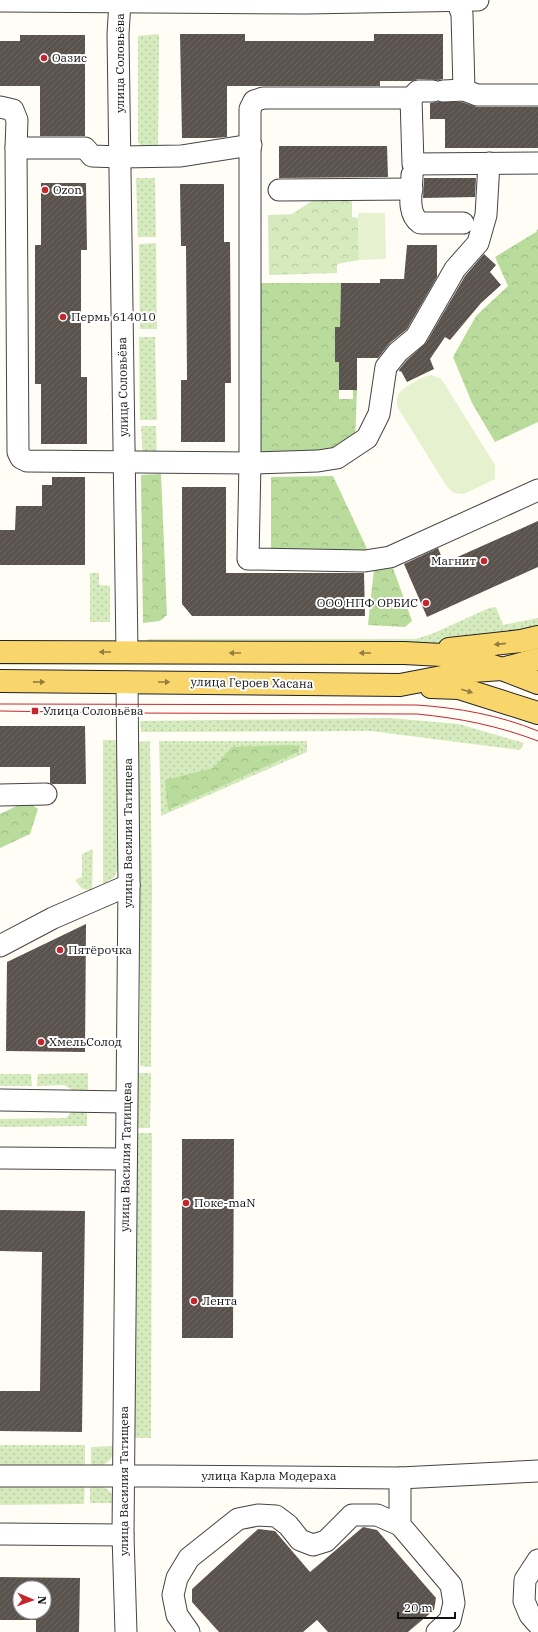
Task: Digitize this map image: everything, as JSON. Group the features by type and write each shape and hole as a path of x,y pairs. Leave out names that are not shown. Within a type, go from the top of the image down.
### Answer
{"main road":[{"path":"404,654 521,641 538,637"},
{"path":"0,652 404,654 461,656 502,669 538,683"},
{"name":"улица Героев Хасана","path":"0,681 400,684 473,672 502,669 538,659"},
{"path":"400,684 459,688 538,713"}],"street":[{"path":"0,1 120,2 478,0"},
{"path":"457,1 462,14 464,90"},
{"name":"улица Соловьёва","path":"120,2 118,34 121,157 127,652"},
{"path":"538,95 477,95 464,90 418,91 411,98 263,98 254,101 250,109 250,463 248,559 365,561 390,557 538,490"},
{"path":"411,98 412,212 414,219 420,223 463,223"},
{"path":"0,107 13,110 17,120 18,452 21,458 27,461 250,463 318,461 337,458 367,438 379,414 386,367 398,352 416,337 455,269 478,243 486,215 490,163"},
{"path":"16,148 85,148 92,156 121,157 181,156 251,145"},
{"path":"412,164 538,163"},
{"path":"279,190 412,189"},
{"name":"улица Василия Татищева","path":"126,1632 123,1535 129,885 127,682"},
{"path":"0,795 46,794"},
{"path":"0,946 53,918 129,885"},
{"path":"0,1100 126,1102"},
{"path":"0,1158 126,1159"},
{"name":"улица Карла Модераха","path":"0,1476 400,1478 538,1471"},
{"path":"400,1478 400,1525"},
{"path":"189,1632 178,1615 173,1595 177,1578 189,1558 238,1519 258,1515 276,1516 288,1525 300,1540 313,1546 326,1541 352,1515 377,1515 400,1525 451,1585 454,1603 450,1620 437,1632"},
{"path":"0,1534 123,1535"},
{"path":"538,1560 525,1580 524,1601 530,1615 538,1624"}],"green space":[{"path":"159,34 158,147 144,149 138,142 138,36"},
{"path":"136,178 155,178 156,237 138,237"},
{"path":"321,195 352,195 352,217 358,218 359,260 337,264 337,273 269,275 268,215 292,214"},
{"path":"358,213 385,213 386,259 359,260"},
{"path":"538,229 538,422 495,442 472,403 453,357 476,316 508,286 495,257 536,232"},
{"path":"156,243 157,329 140,329 139,244"},
{"path":"255,283 341,283 340,327 335,328 335,361 339,362 339,399 353,399 353,390 357,390 355,441 339,450 255,459"},
{"path":"139,337 155,337 157,420 140,420"},
{"path":"431,375 440,378 444,383 495,465 495,479 464,494 454,493 447,487 398,408 398,395 403,389"},
{"path":"141,426 156,426 157,458 143,459"},
{"path":"161,474 167,615 160,621 143,623 141,475"},
{"path":"333,476 369,553 271,555 271,477"},
{"path":"393,568 412,621 405,627 368,625 374,569"},
{"path":"90,573 99,573 99,585 110,586 110,622 90,622"},
{"path":"496,607 503,625 538,618 538,627 440,646 149,642 147,639 416,639 434,633 489,608"},
{"path":"0,659 401,663 398,665 0,665"},
{"path":"389,718 459,724 524,743 520,750 371,731 141,732 140,721"},
{"path":"103,740 119,740 119,867 114,877 103,884"},
{"path":"150,741 152,887 151,1067 140,1066 138,742"},
{"path":"159,741 307,741 307,752 161,816"},
{"path":"294,745 300,747 298,752 168,810 165,780 213,768 232,747"},
{"path":"27,801 38,809 30,834 0,848 0,814"},
{"path":"93,849 92,890 82,889 75,880 82,877 82,854"},
{"path":"88,1073 88,1091 74,1091 64,1085 37,1086 38,1074"},
{"path":"138,1073 151,1073 150,1128 137,1128"},
{"path":"0,1074 31,1074 32,1086 0,1086"},
{"path":"74,1109 87,1110 87,1126 0,1127 0,1119 66,1118"},
{"path":"135,1133 152,1133 151,1438 135,1438"},
{"path":"0,1445 85,1445 85,1466 0,1466"},
{"path":"116,1446 111,1459 108,1462 101,1465 91,1466 91,1447"},
{"path":"85,1485 84,1504 0,1505 0,1486"},
{"path":"90,1485 103,1487 109,1491 112,1494 114,1503 90,1503"}],"building":[{"path":"180,34 245,34 245,41 374,41 374,34 443,34 443,79 380,81 380,86 227,86 227,137 182,138"},
{"path":"20,35 85,35 85,136 40,136 40,86 0,86 0,41 20,41"},
{"path":"462,102 477,107 538,107 538,148 445,148 445,119 430,119 430,103"},
{"path":"279,146 387,146 388,177 279,178"},
{"path":"424,178 476,178 475,197 423,198"},
{"path":"41,183 86,183 87,250 81,250 81,377 87,377 87,444 41,444 41,384 35,384 35,245 41,245"},
{"path":"180,184 224,184 224,242 230,242 231,383 225,383 225,442 181,442 181,380 187,380 186,246 181,246"},
{"path":"407,245 437,245 437,277 407,329 390,343 378,358 357,358 357,390 339,390 339,362 335,362 335,327 340,327 341,283 380,283 380,279 404,279"},
{"path":"484,254 496,265 490,272 501,285 481,303 450,340 445,337 430,359 434,369 407,382 399,370 407,360 426,343 465,276"},
{"path":"52,477 85,477 85,565 0,565 0,530 15,530 16,506 42,506 42,485 52,485"},
{"path":"182,487 226,487 226,573 364,573 365,616 192,616 182,604"},
{"path":"538,521 538,567 427,617 404,564 438,548 444,563"},
{"path":"0,726 85,726 86,784 52,784 50,783 50,767 0,767"},
{"path":"86,924 85,1052 6,1051 7,962"},
{"path":"182,1139 234,1139 233,1338 182,1338"},
{"path":"0,1210 85,1211 82,1432 0,1431 0,1391 40,1391 42,1252 0,1251"},
{"path":"363,1527 377,1530 436,1598 434,1610 408,1632 328,1632 317,1620 303,1632 219,1632 192,1602 192,1589 258,1529 275,1531 310,1572"},
{"path":"0,1577 80,1578 79,1632 36,1632 36,1620 52,1620 52,1580 12,1580 12,1620 0,1620"}],"tram line":[{"path":"0,704 417,705 479,713 523,725 538,731"},
{"path":"0,711 417,714 479,723 538,741"}],"place":[{"name":"Оазис","path":"44,58"},
{"name":"Ozon","path":"45,190"},
{"name":"Пермь 614010","path":"63,317"},
{"name":"Магнит","path":"484,561"},
{"name":"ООО НПФ ОРБИС","path":"426,603"},
{"name":"Улица Соловьёва","path":"35,711"},
{"name":"Пятёрочка","path":"60,950"},
{"name":"ХмельСолод","path":"41,1042"},
{"name":"Поке-maN","path":"186,1203"},
{"name":"Лента","path":"194,1301"}]}
